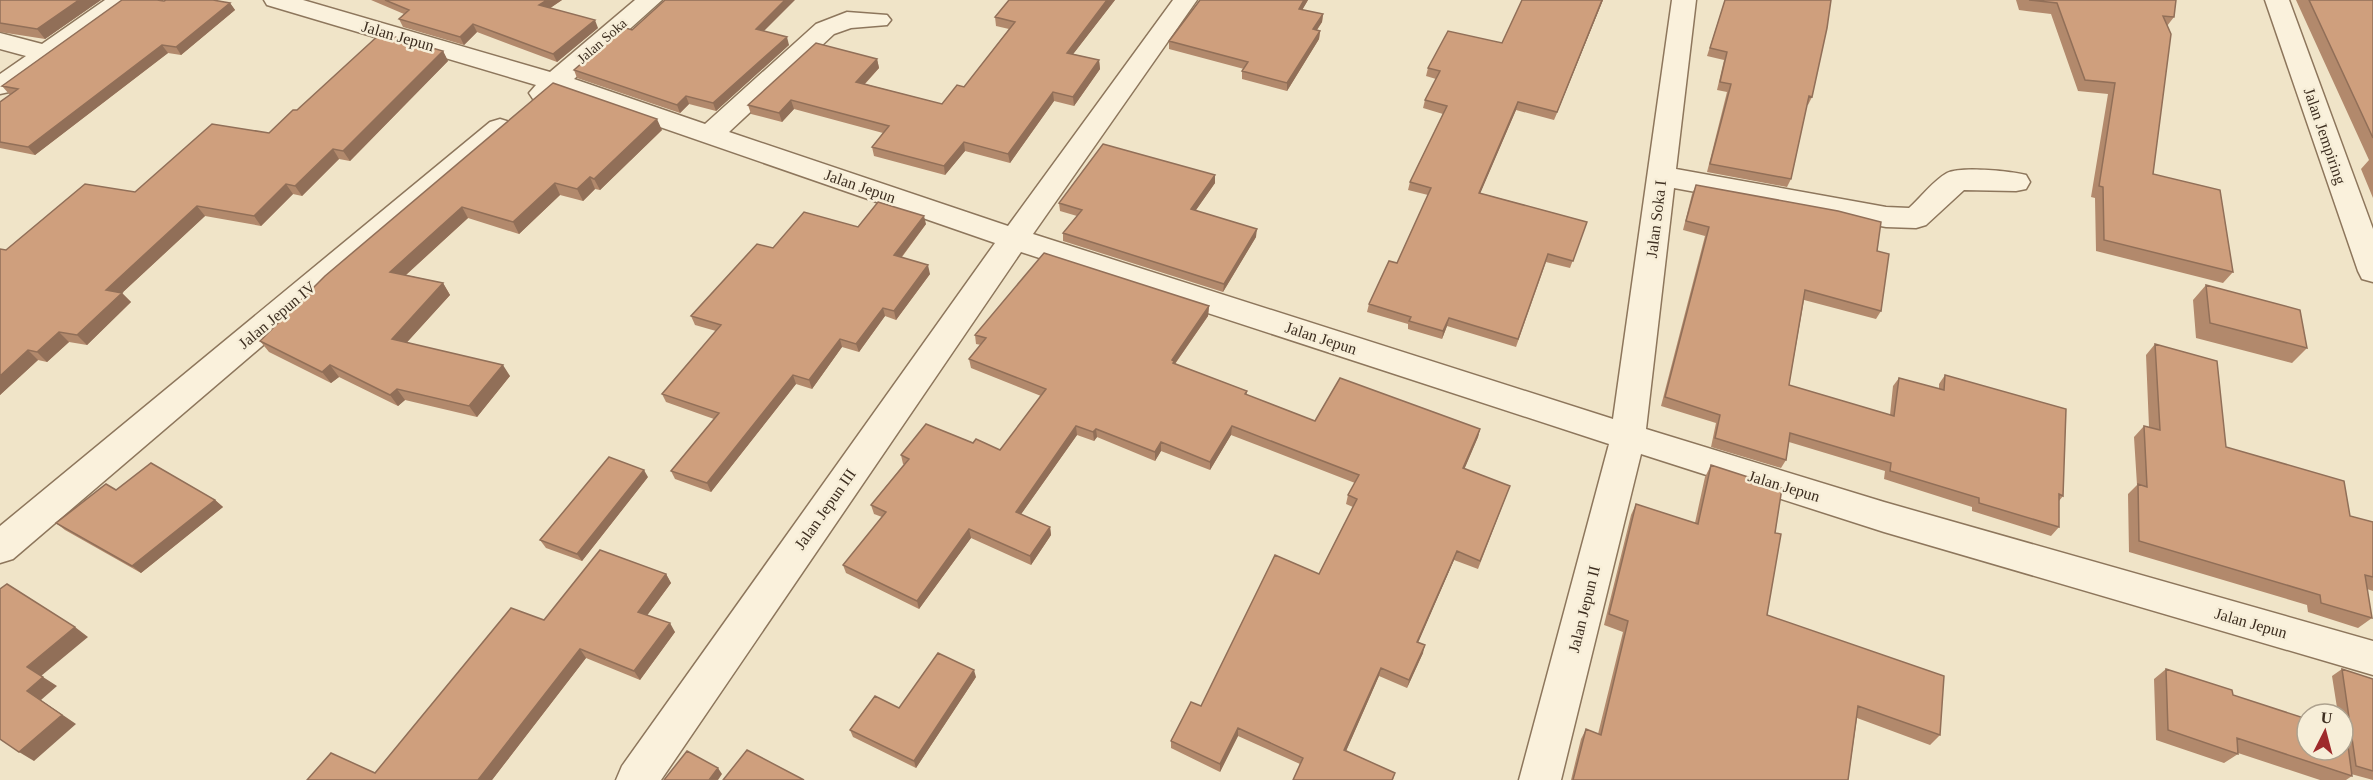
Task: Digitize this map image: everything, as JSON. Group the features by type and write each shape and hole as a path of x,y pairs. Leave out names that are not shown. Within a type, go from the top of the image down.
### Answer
{"street":[{"path":"0,86 122,0"},
{"name":"Jalan Jepun","path":"276,0 555,82 1014,239 1628,437 1884,517 2373,658"},
{"name":"Jalan Soka","path":"555,82 650,0"},
{"name":"Jalan Jepun III","path":"637,780 1014,239 1185,0"},
{"name":"Jalan Soka I","path":"1628,437 1684,0"},
{"name":"Jalan Jempiring","path":"2277,0 2373,271"},
{"path":"711,134 825,29 847,20 878,20"},
{"path":"0,41 45,53"},
{"name":"Jalan Jepun IV","path":"0,548 555,82"},
{"path":"1662,176 1886,217 1916,218 1957,180 2016,182"},
{"name":"Jalan Jepun II","path":"1540,780 1628,437"}],"building":[{"path":"0,0 79,0 37,29 0,23"},
{"path":"122,0 213,0 230,3 176,47 162,45 28,147 0,142 0,102 18,89 2,86"},
{"path":"385,0 547,0 539,5 595,20 553,54 473,24 460,37 399,19 409,10"},
{"path":"665,0 785,0 756,29 787,37 713,103 686,96 677,105 574,70 623,27 632,30"},
{"path":"1009,0 1107,0 1067,53 1099,60 1073,97 1053,92 1008,154 964,142 944,166 872,147 889,126 791,100 779,113 748,105 816,43 877,59 856,82 942,104 957,85 964,87 1015,22 995,17"},
{"path":"1200,0 1304,0 1299,9 1323,14 1313,29 1320,31 1287,83 1242,71 1248,62 1169,41"},
{"path":"1522,0 1602,0 1557,112 1518,102 1479,193 1587,222 1573,261 1548,254 1518,339 1449,318 1443,331 1409,321 1411,317 1369,304 1389,261 1397,263 1431,188 1410,182 1447,106 1425,100 1440,71 1428,68 1448,31 1502,43"},
{"path":"1725,0 1831,0 1812,97 1809,96 1791,179 1710,164 1731,84 1720,82 1727,52 1710,48"},
{"path":"2029,0 2176,0 2174,17 2163,16 2171,34 2153,174 2220,190 2233,272 2104,240 2103,187 2099,186 2115,83 2085,80 2057,3"},
{"path":"2309,0 2373,0 2373,138"},
{"path":"381,33 443,51 343,151 333,149 295,186 286,184 254,216 197,206 106,290 122,293 77,335 59,332 37,352 28,350 0,376 0,249 6,250 85,184 135,192 212,124 269,133"},
{"path":"553,83 657,119 594,179 590,177 577,189 555,183 513,222 462,207 390,272 443,283 392,339 503,365 469,406 397,389 390,395 330,365 322,372 260,341 325,276"},
{"path":"1103,144 1215,175 1191,209 1257,229 1224,284 1063,233 1082,210 1059,203"},
{"path":"1696,185 1838,211 1881,222 1877,251 1889,254 1881,311 1805,290 1789,385 1894,416 1899,378 1944,390 1945,375 2066,409 2063,496 2059,494 2059,527 1979,503 1979,498 1890,471 1891,463 1790,433 1786,460 1715,438 1720,415 1665,397 1709,227 1686,221"},
{"path":"878,202 924,216 894,255 928,265 894,311 883,308 856,344 840,339 809,380 793,375 707,483 671,471 719,413 662,394 721,325 691,316 757,244 773,248 804,212 858,227"},
{"path":"1044,253 1209,306 1172,360 1173,363 1247,391 1245,394 1315,421 1340,378 1480,429 1463,468 1510,486 1480,561 1457,551 1417,642 1425,645 1409,680 1381,668 1344,750 1395,773 1392,780 1293,780 1303,758 1238,728 1220,764 1171,741 1191,702 1201,706 1275,555 1319,574 1357,499 1348,495 1359,475 1232,426 1210,462 1161,442 1155,452 1096,429 1093,432 1076,426 1016,512 1050,527 1030,556 969,529 917,601 843,565 886,512 871,505 909,459 901,455 926,424 973,443 976,439 1000,450 1046,389 969,359 986,338 975,335"},
{"path":"2206,285 2300,310 2307,348 2210,323"},
{"path":"2155,344 2217,361 2226,447 2344,481 2350,516 2373,522 2373,577 2365,575 2372,618 2321,603 2320,595 2139,541 2138,484 2147,487 2144,426 2160,430"},
{"path":"609,457 644,470 577,554 540,540"},
{"path":"151,463 215,500 132,566 56,523 106,484 116,490"},
{"path":"1711,465 1782,488 1775,533 1781,534 1767,615 1944,676 1940,735 1858,706 1848,780 1573,780 1586,729 1601,735 1628,621 1609,614 1636,504 1698,524"},
{"path":"600,550 666,574 638,612 670,623 634,671 580,649 478,780 307,780 331,753 375,773 511,608 544,620"},
{"path":"7,584 75,627 27,667 43,677 27,691 62,715 19,752 0,739 0,589"},
{"path":"938,653 974,670 914,761 850,730 875,696 899,708"},
{"path":"2166,669 2232,690 2233,695 2295,715 2295,757 2237,738 2238,754 2168,730"},
{"path":"2342,669 2373,679 2373,771 2356,766 2355,702 2347,702"},
{"path":"747,750 804,780 723,780"},
{"path":"687,751 718,768 709,780 664,780"},
{"path":"2310,762 2350,762 2352,776"}]}
